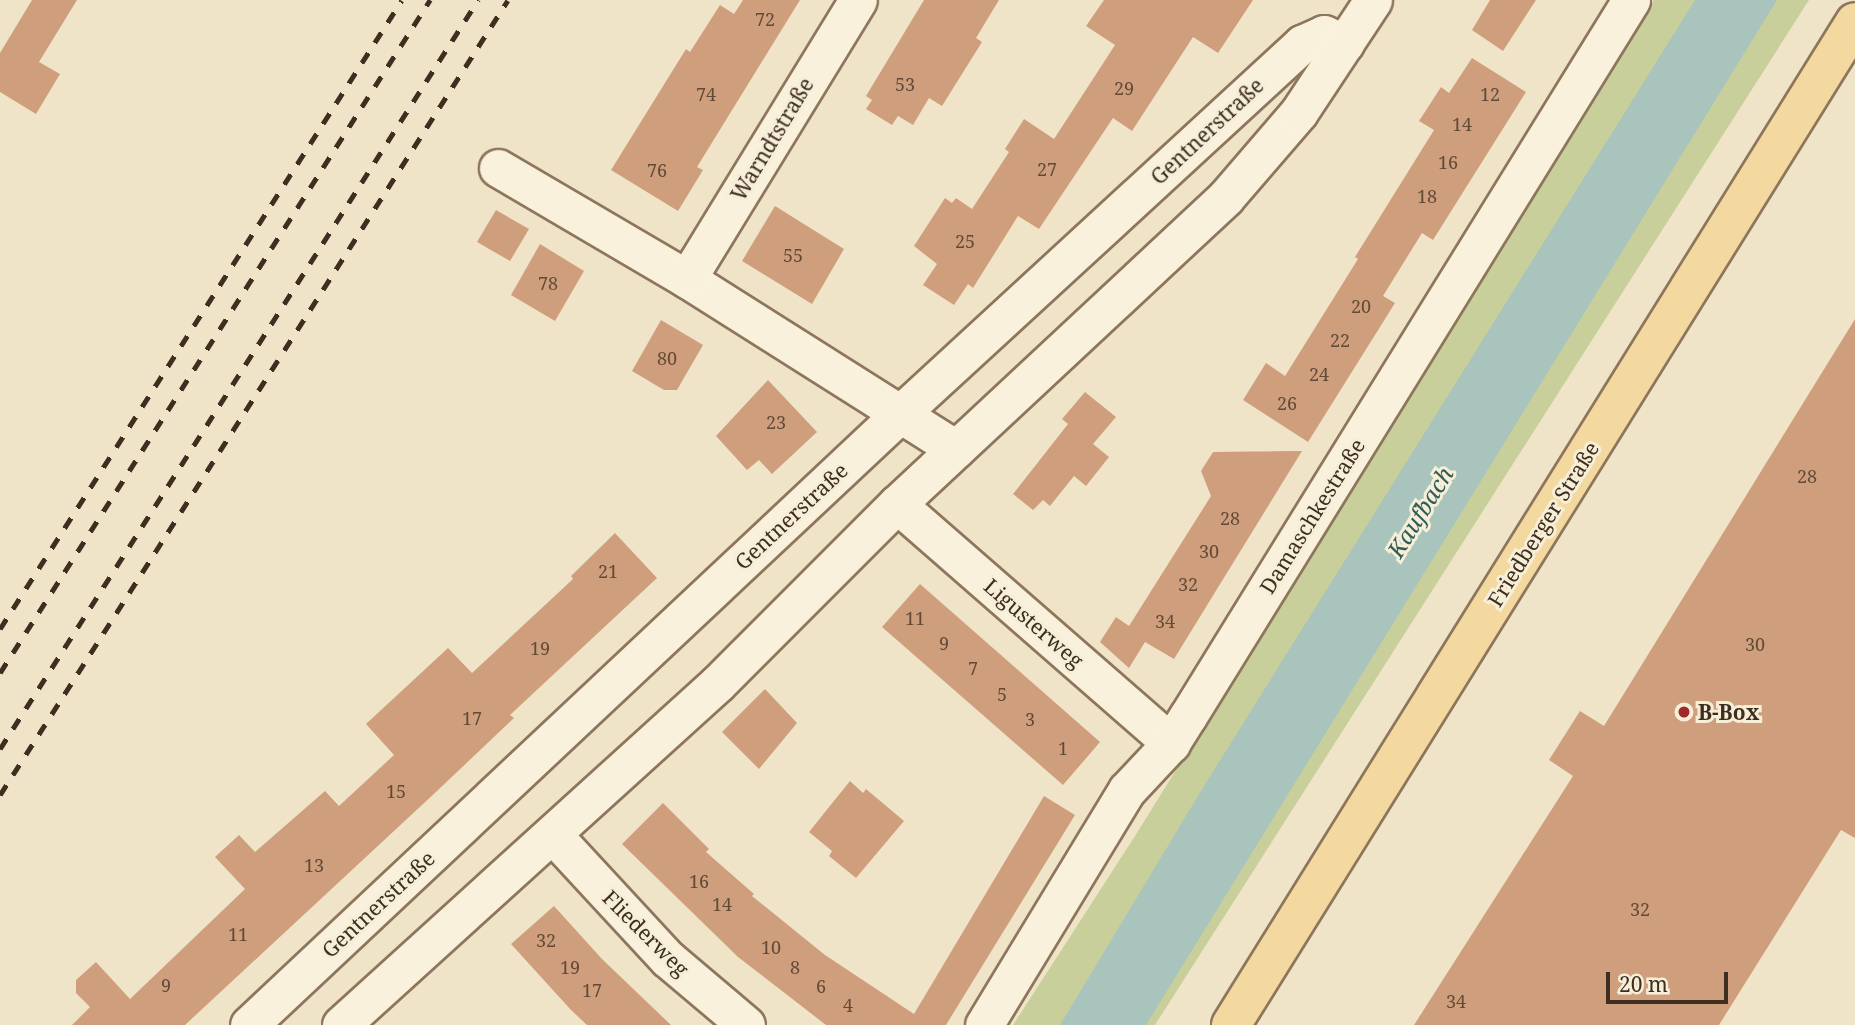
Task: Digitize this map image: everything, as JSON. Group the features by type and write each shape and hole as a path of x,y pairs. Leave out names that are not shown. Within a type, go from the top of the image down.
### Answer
{"main road":[{"name":"Friedberger Straße","path":"1231,1025 1855,22"}],"street":[{"name":"Warndtstraße","path":"687,279 858,0"},
{"path":"341,1025 717,684 897,504 1226,197 1299,112 1373,0"},
{"name":"Damaschkestraße","path":"984,1025 1127,790 1171,743 1631,0"},
{"name":"Gentnerstraße","path":"249,1025 902,412 1302,44 1324,34 1345,44"},
{"path":"498,168 687,279 902,412 956,449"},
{"name":"Ligusterweg","path":"897,504 1171,743"},
{"name":"Fliederweg","path":"553,835 668,959 746,1025"}],"green space":[{"path":"1654,0 1809,0 1155,1025 1013,1025 1135,836"}],"water":[{"name":"Kaufbach","path":"1695,0 1777,0 1146,1025 1060,1025 1204,786"}],"building":[{"path":"32,0 77,0 39,62 60,74 36,114 0,92 0,53"},
{"path":"743,0 800,0 697,167 703,170 678,211 611,170 686,49 690,52 720,5 734,14"},
{"path":"924,0 999,0 976,38 982,42 942,106 929,98 913,125 898,116 892,125 866,109 872,100 866,96"},
{"path":"1104,0 1253,0 1218,53 1193,37 1132,131 1113,118 1039,229 1018,216 973,288 968,284 954,305 923,285 937,264 914,246 945,198 952,203 956,198 972,209 1009,152 1005,149 1024,119 1054,139 1115,45 1086,26"},
{"path":"1490,0 1536,0 1503,51 1472,30"},
{"path":"1472,58 1526,92 1433,240 1422,233 1383,296 1395,303 1308,442 1243,400 1266,363 1285,376 1434,130 1419,121 1441,87 1449,93"},
{"path":"775,206 844,249 812,304 742,261"},
{"path":"496,210 529,229 510,261 477,242"},
{"path":"540,244 584,271 555,321 511,295"},
{"path":"1855,319 1855,838 1841,830 1719,1025 1414,1025 1573,776 1549,760 1580,711 1604,726"},
{"path":"661,320 703,345 677,390 664,390 632,371"},
{"path":"768,380 817,432 772,474 759,460 747,470 716,436"},
{"path":"1085,392 1116,417 1093,444 1109,457 1086,486 1074,476 1050,506 1043,500 1033,510 1013,494 1068,424 1062,419"},
{"path":"1302,451 1174,659 1145,642 1129,668 1100,642 1116,617 1129,626 1211,496 1201,471 1213,452"},
{"path":"615,533 657,578 510,715 514,718 437,791 185,1025 72,1025 90,1007 76,993 76,980 96,962 130,999 245,889 215,857 239,835 255,852 325,791 339,806 394,755 366,724 448,648 472,673 573,579 571,576"},
{"path":"920,584 1100,742 1063,785 882,627"},
{"path":"765,689 797,723 759,769 722,732"},
{"path":"850,781 863,793 866,789 904,821 856,878 829,856 832,851 809,832"},
{"path":"1044,796 1075,815 946,1025 826,1025 738,957 622,844 663,803 709,849 706,852 754,894 752,896 825,955 914,1014"},
{"path":"554,906 602,959 671,1025 587,1025 571,1010 511,944"}],"railway":[{"path":"0,629 402,0"},
{"path":"0,673 430,0"},
{"path":"0,749 478,0"},
{"path":"0,795 508,0"}],"place":[{"name":"B-Box","path":"1684,712"}]}
